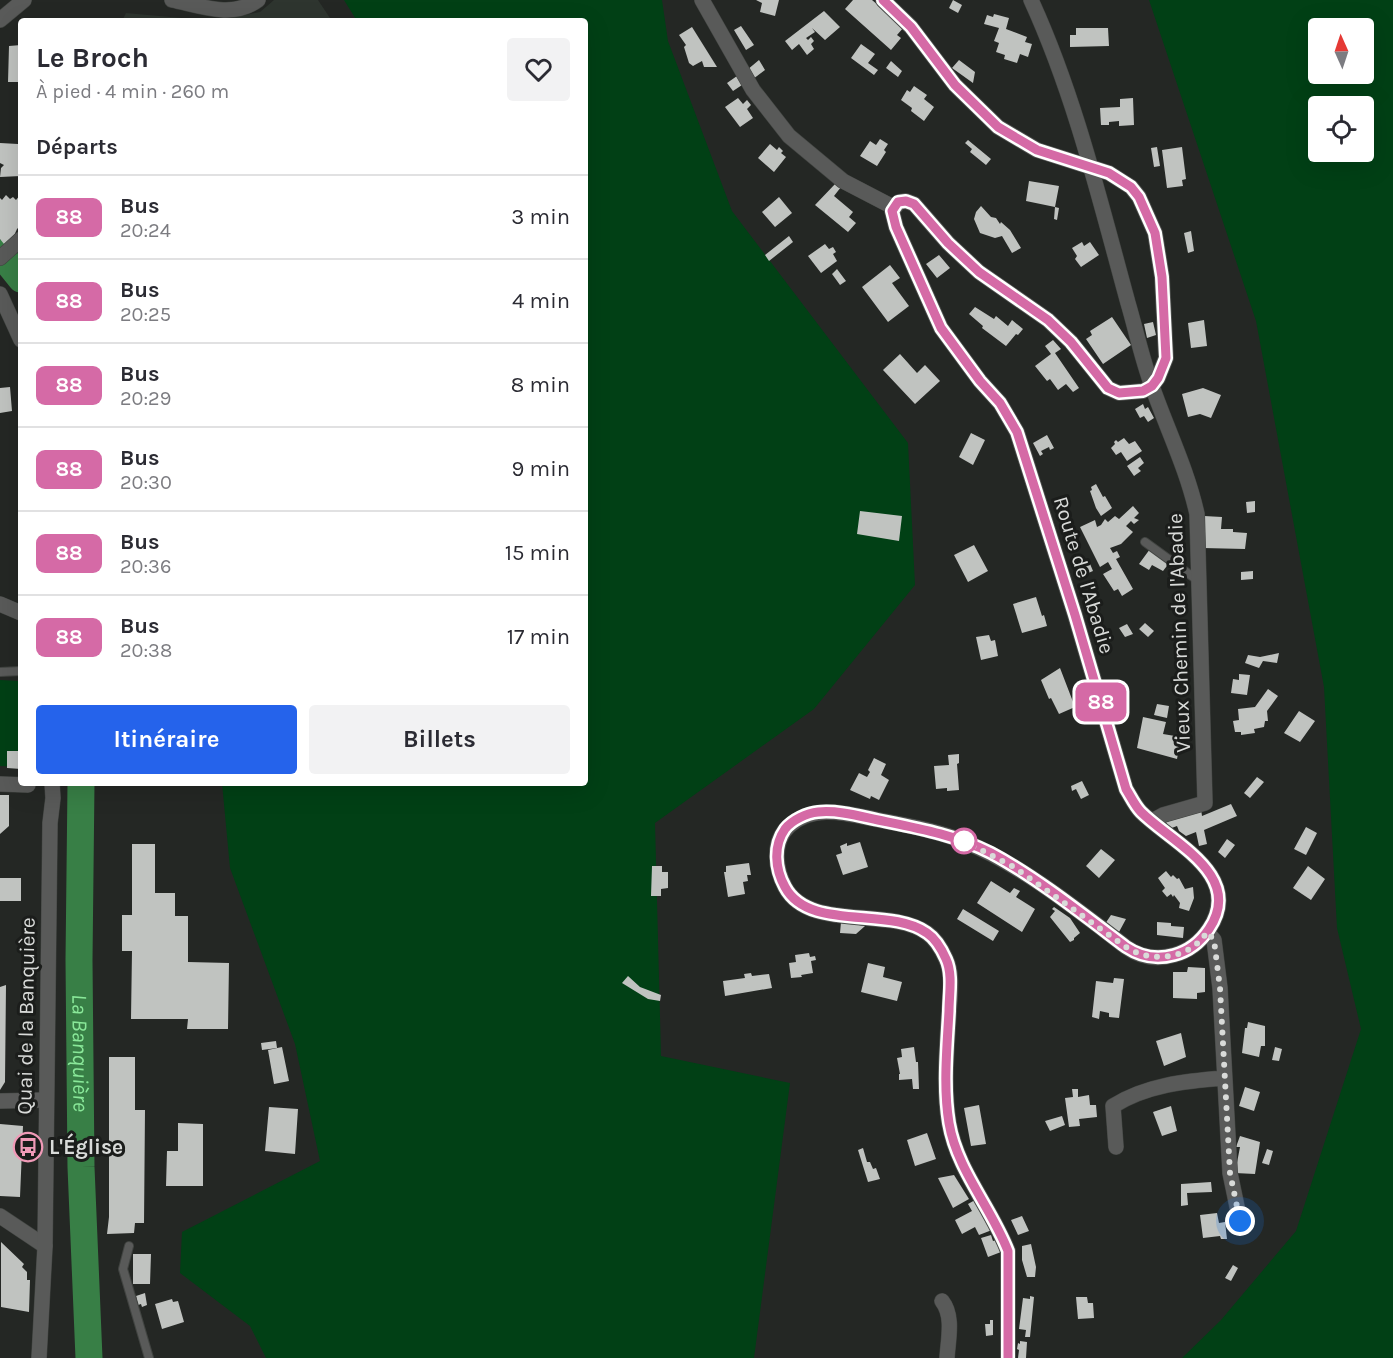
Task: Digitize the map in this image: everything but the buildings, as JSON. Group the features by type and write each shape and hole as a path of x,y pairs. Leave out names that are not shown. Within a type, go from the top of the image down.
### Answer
{"street":[{"path":"0,20 24,0"},
{"path":"172,0 227,11 248,7 258,0"},
{"path":"702,0 753,90 789,136 843,181 893,207 898,202 906,201 914,204 948,243 979,272 1048,320 1060,331 1108,388 1119,393 1130,393 1143,391 1152,386 1164,368 1166,358 1162,277 1155,233 1139,197 1131,187 1109,173 1037,150 998,127 955,85 911,27 883,0"},
{"name":"Vieux Chemin de l'Abadie","path":"1031,0 1053,51 1090,167 1152,386 1191,487 1197,514 1205,803 1163,814 1152,821"},
{"name":"Route de l'Abadie","path":"893,207 896,227 941,328 980,381 1000,403 1017,432 1075,615 1126,789 1140,811 1205,865 1211,873 1218,894 1215,919 1203,938 1177,955 1156,957 1140,955 1126,947 1014,867 990,853 945,835 830,811 806,815 786,828 778,844 776,853 780,875 790,895 802,906 820,911 912,925 928,934 940,946 948,963 950,982 946,1091 948,1121 960,1161 1002,1235 1008,1251 1008,1358"},
{"path":"0,258 18,243"},
{"path":"0,294 18,333"},
{"path":"0,604 18,612"},
{"path":"0,784 18,785"},
{"name":"Quai de la Banquière","path":"39,1358 45,1246 45,1100 52,786"},
{"path":"1207,932 1214,940 1220,988 1230,1173 1240,1221"},
{"path":"1116,1147 1113,1106 1125,1098 1164,1085 1224,1078"},
{"path":"0,1101 45,1100"},
{"path":"0,1216 45,1246"},
{"path":"942,1301 947,1307 949,1317 947,1358"}],"lane":[{"path":"1145,542 1200,582"},
{"path":"0,672 18,671"},
{"path":"129,1246 123,1269 149,1358"}],"shaded area":[{"path":"274,0 318,0 330,18 230,18 260,12"},
{"path":"126,13 182,18 124,18"}],"green space":[{"path":"344,0 662,0 668,41 732,211 908,443 915,585 814,709 655,823 661,1056 790,1083 754,1358 266,1358 250,1326 180,1273 182,1232 320,1161 295,1044 230,868 222,786 588,786 588,18 355,18"},
{"path":"1149,0 1393,0 1393,1358 1182,1358 1221,1320 1296,1231 1361,1029 1337,928 1324,687 1256,321"},
{"path":"0,680 18,681 18,767 0,766"}],"waterway":[{"name":"La Banquière","path":"0,253 18,275"},
{"name":"La Banquière","path":"81,786 79,960 81,1167 89,1358"}],"bus line":[{"name":"88","path":"883,0 911,27 955,85 998,127 1037,150 1109,173 1131,187 1148,214 1155,233 1162,277 1166,345 1164,368 1152,386 1143,391 1119,393 1108,388 1071,342 1048,320 979,272 948,243 914,204 906,201 898,202 893,207 896,227 941,328 980,381 1000,403 1017,432 1075,615 1126,789 1140,811 1205,865 1215,882 1218,908 1215,919 1203,938 1177,955 1167,957 1140,955 1014,867 990,853 945,835 855,815 830,811 806,815 786,828 776,853 785,887 796,902 802,906 820,911 912,925 928,934 940,946 948,963 950,982 946,1091 948,1121 960,1161 1002,1235 1008,1251 1010,1266 1008,1358"}],"place":[{"name":"L'Église","path":"28,1147"}],"route":[{"path":"964,841 1014,867 1140,955 1167,957 1177,955 1203,938 1207,932 1214,940 1220,988 1230,1173 1240,1221"}]}
